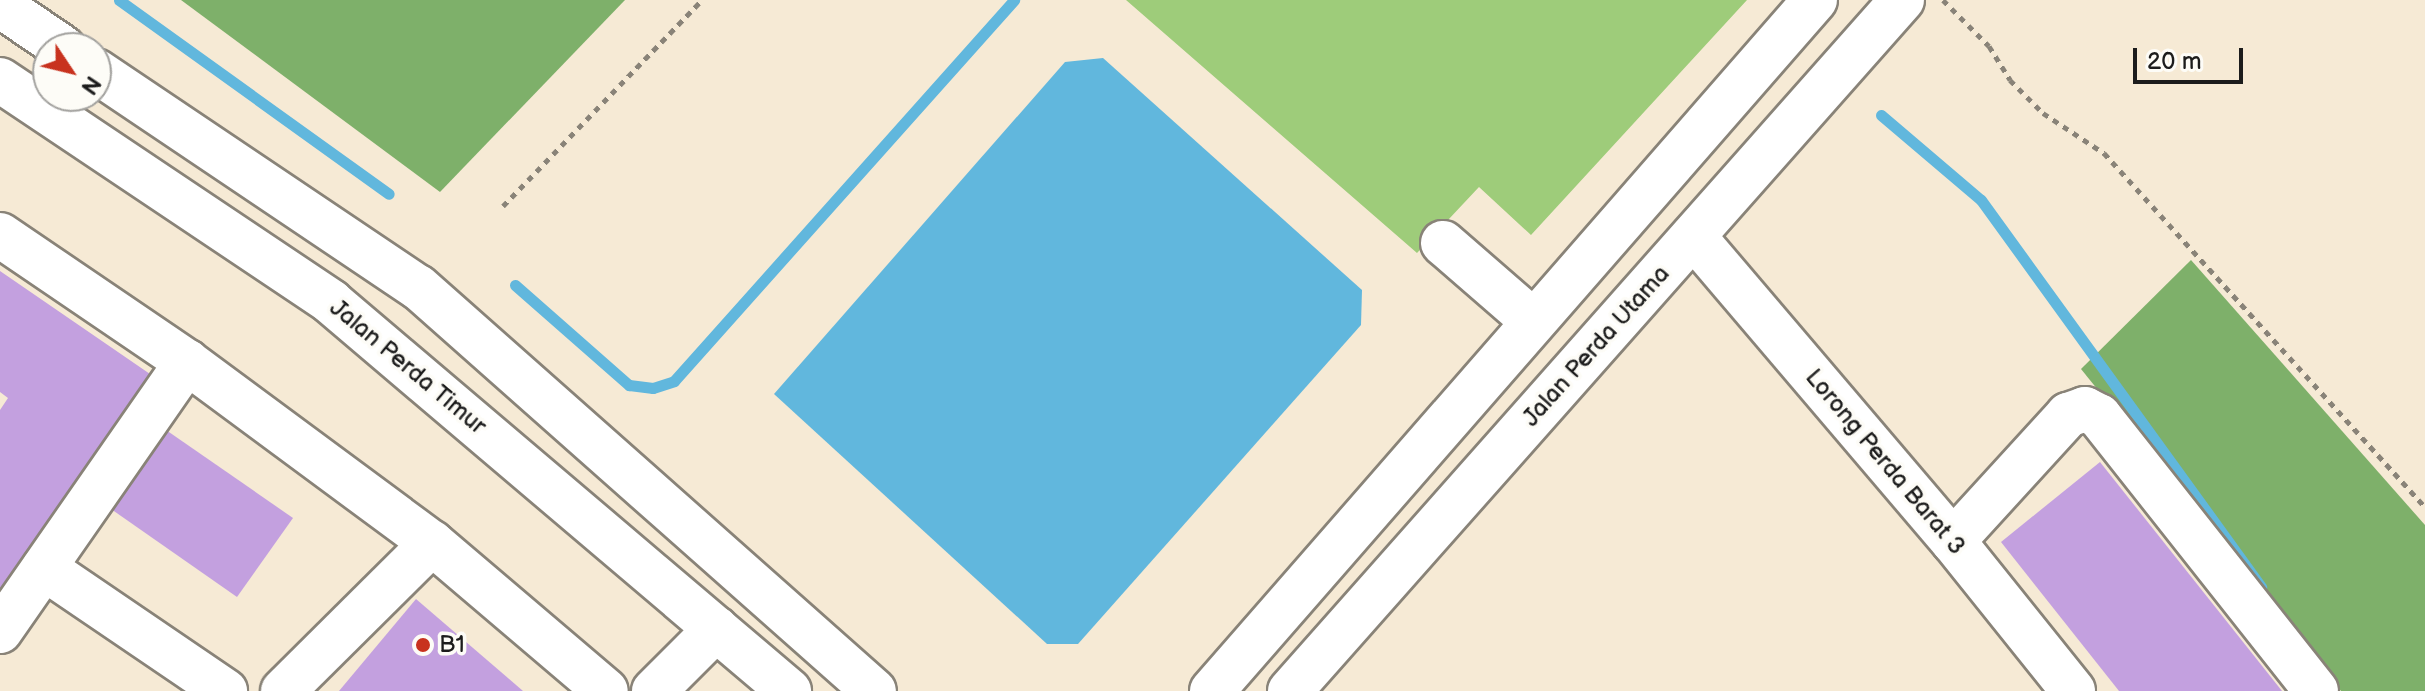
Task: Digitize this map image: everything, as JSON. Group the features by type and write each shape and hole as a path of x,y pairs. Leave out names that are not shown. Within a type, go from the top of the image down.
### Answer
{"street":[{"path":"1212,691 1532,320 1707,126 1815,0"},
{"name":"Jalan Perda Utama","path":"1290,691 1902,0"},
{"path":"0,5 40,32"},
{"name":"Jalan Perda Timur","path":"0,80 331,302 789,691"},
{"path":"112,82 418,287 874,691"},
{"path":"1589,257 1648,238 1694,237 1692,184 1707,126"},
{"path":"0,235 187,362 432,543 606,691"},
{"name":"Lorong Perda Barat 3","path":"1694,237 1953,541 2073,691"},
{"path":"1443,243 1532,320"},
{"path":"0,631 187,362"},
{"path":"1953,541 2068,415 2085,409 2099,416 2316,691"},
{"path":"283,691 432,543"},
{"path":"44,568 225,691"},
{"path":"654,691 716,629"}],"path":[{"path":"503,206 702,0"},
{"path":"1943,0 1989,46 2010,80 2043,113 2104,153 2425,507"}],"green space":[{"path":"181,0 625,0 440,192"},
{"path":"1126,0 1747,0 1531,235 1479,187 1417,253"},
{"path":"2191,260 2425,525 2425,691 2341,691 2081,369"}],"water":[{"path":"1103,58 1362,290 1361,325 1078,644 1047,644 774,394 1065,62"}],"building":[{"path":"0,271 150,374 0,589 0,410 8,398 0,392"},
{"path":"166,430 293,518 237,597 111,509"},
{"path":"2100,462 2282,691 2119,691 2001,542"},
{"name":"B1","path":"416,599 523,691 339,691"}],"waterway":[{"path":"119,0 389,194"},
{"path":"515,285 629,385 653,388 674,381 1014,0"},
{"path":"1881,115 1981,200 2261,587"}],"place":[{"name":"B1","path":"423,645"}]}
